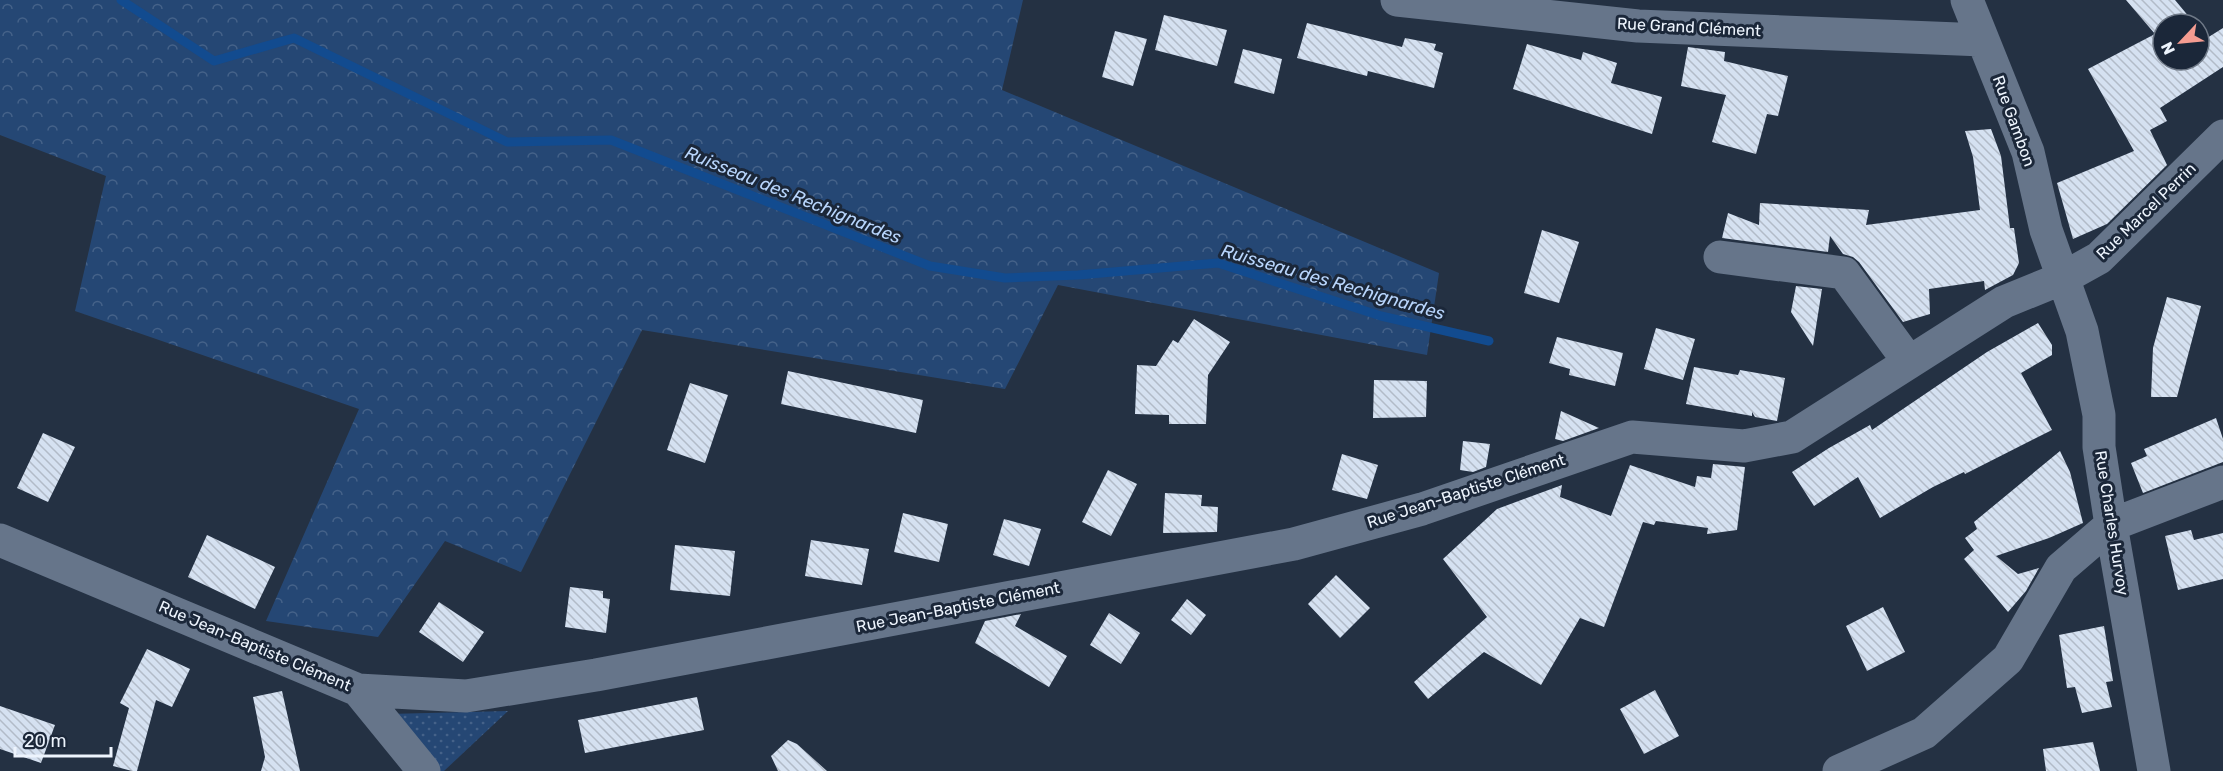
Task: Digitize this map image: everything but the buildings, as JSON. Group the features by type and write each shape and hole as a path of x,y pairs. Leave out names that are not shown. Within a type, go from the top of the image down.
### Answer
{"street":[{"name":"Rue Grand Clément","path":"1396,0 1638,26 1983,40"},
{"name":"Rue Gambon","path":"1967,0 2028,152 2046,230 2063,278"},
{"name":"Rue Marcel Perrin","path":"2063,278 2099,258 2223,136"},
{"path":"1720,257 1844,273 1909,362"},
{"name":"Rue Jean-Baptiste Clément","path":"0,540 358,690 466,696 607,673 1294,544 1422,509 1632,437 1744,446 1792,437 2004,302 2063,278"},
{"name":"Rue Charles Hurvoy","path":"2063,278 2082,331 2099,415 2099,447 2111,525 2154,771"},
{"path":"1839,771 1924,733 2008,659 2061,568 2111,525 2223,482"},
{"path":"358,690 424,771"}],"green space":[{"path":"0,0 1023,0 1002,90 1439,273 1427,355 1058,285 1005,389 642,330 521,572 445,541 378,637 266,621 359,409 75,311 106,176 0,135"},
{"path":"508,711 444,771 433,771 388,714"}],"waterway":[{"name":"Ruisseau des Rechignardes","path":"121,0 214,61 294,38 507,142 611,140 930,266 1005,278 1078,275 1218,263 1381,316 1489,341"}]}
